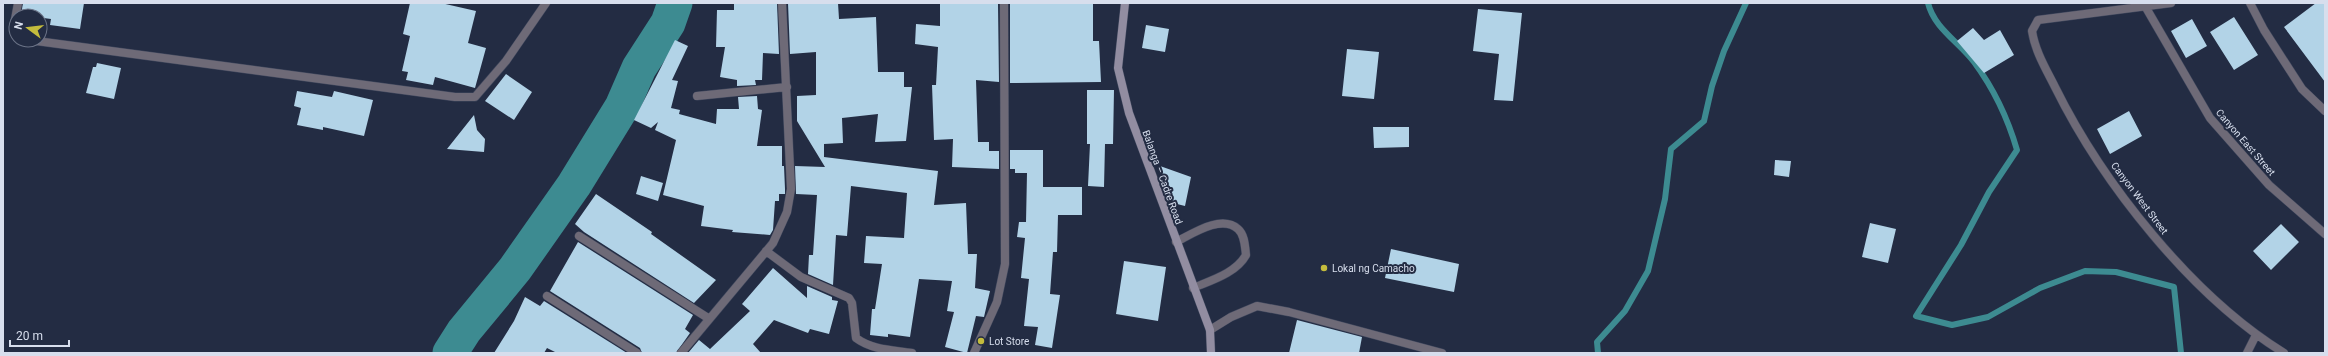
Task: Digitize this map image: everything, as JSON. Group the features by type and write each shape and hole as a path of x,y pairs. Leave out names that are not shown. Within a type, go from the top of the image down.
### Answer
{"street":[{"path":"48,43 448,96 475,97 506,61 546,3"},
{"path":"681,353 708,318 766,251 781,227 787,212 791,189 782,3"},
{"path":"974,353 997,302 1005,264 1004,3"},
{"name":"Balanga – Cadre Road","path":"1125,3 1119,74 1129,113 1193,288 1210,330 1211,353"},
{"path":"2145,6 2170,3"},
{"path":"2250,3 2264,30 2302,89 2325,111"},
{"name":"Canyon West Street","path":"2145,6 2038,20 2032,31 2034,44 2066,109 2115,186 2184,271 2256,335 2284,353"},
{"name":"Canyon East Street","path":"2145,6 2210,118 2269,185 2325,234"},
{"path":"697,96 786,87"},
{"path":"1176,242 1208,227 1226,223 1238,229 1244,238 1246,255 1242,263 1224,274 1193,288"},
{"path":"579,236 708,318"},
{"path":"766,251 801,277 849,298 852,303 856,338 862,343 873,347 912,353"},
{"path":"547,296 637,353"},
{"path":"1210,330 1231,317 1257,306 1289,312 1442,353"},
{"path":"2246,353 2256,335"}],"building":[{"path":"23,3 84,3 80,29 50,25 51,19 48,19 48,8 22,8"},
{"path":"410,3 441,3 476,11 468,43 486,48 475,88 435,77 433,85 406,80 408,72 402,71 410,36 403,34"},
{"path":"734,3 777,3 779,54 763,53 762,80 755,80 756,85 737,86 737,80 720,77 725,47 716,47 717,10 734,10"},
{"path":"788,3 838,3 839,19 876,17 878,72 904,72 904,87 912,87 906,141 875,142 878,114 842,118 843,143 824,144 824,157 938,171 934,205 966,203 968,254 977,254 975,288 990,291 984,317 976,316 967,353 945,347 954,312 947,311 952,281 919,279 910,337 888,334 888,337 870,335 872,309 875,309 882,264 864,263 866,236 904,238 907,193 851,186 847,236 836,235 833,285 808,274 809,255 813,255 817,195 796,194 795,166 825,167 797,121 797,96 816,95 816,52 790,54"},
{"path":"940,3 998,3 999,82 976,80 978,142 989,142 989,151 999,151 999,169 952,167 953,139 934,140 932,85 936,85 938,47 915,44 916,24 940,26"},
{"path":"1010,3 1093,3 1093,41 1099,41 1101,82 1010,83"},
{"path":"2316,3 2325,3 2325,82 2284,27"},
{"path":"1478,9 1522,13 1513,101 1494,100 1499,54 1473,51"},
{"path":"2234,17 2258,55 2234,70 2210,32"},
{"path":"2192,19 2207,46 2186,58 2171,31"},
{"path":"1146,25 1169,29 1165,52 1142,48"},
{"path":"1973,28 1984,40 2000,30 2014,55 1984,73 1957,41"},
{"path":"675,40 688,46 672,80 678,81 671,108 680,110 679,114 716,124 717,109 739,109 738,97 757,96 758,109 762,110 757,146 782,146 782,166 784,166 785,194 779,194 779,201 775,201 773,230 770,235 732,232 733,230 701,226 704,206 663,195 676,140 655,130 658,122 651,128 634,120"},
{"path":"1347,49 1379,52 1374,99 1342,96"},
{"path":"97,63 121,68 114,99 86,93 93,67 96,67"},
{"path":"506,74 532,92 514,120 485,101"},
{"path":"1087,90 1114,90 1113,144 1105,144 1104,187 1088,186 1090,144 1087,144"},
{"path":"297,91 332,97 334,91 373,100 364,136 323,127 323,130 297,125 301,108 294,106"},
{"path":"2129,111 2142,136 2110,154 2097,129"},
{"path":"474,115 477,130 485,139 484,152 447,149"},
{"path":"1373,127 1409,127 1409,147 1374,148"},
{"path":"1010,150 1043,150 1043,187 1082,187 1082,215 1058,215 1057,252 1053,252 1050,294 1060,295 1052,348 1035,345 1038,327 1024,326 1029,279 1021,278 1025,238 1017,237 1019,222 1026,222 1027,173 1015,173 1015,169 1010,169"},
{"path":"1775,160 1791,161 1789,177 1774,175"},
{"path":"1160,166 1191,177 1185,206 1173,203"},
{"path":"641,176 663,183 658,201 636,194"},
{"path":"596,194 652,232 651,234 716,280 694,303 584,232 575,224"},
{"path":"1870,223 1896,229 1888,263 1862,257"},
{"path":"2281,224 2299,242 2271,270 2253,251"},
{"path":"578,242 693,315 685,329 690,333 676,353 642,353 640,348 550,291"},
{"path":"1391,249 1459,264 1454,292 1385,278"},
{"path":"1124,261 1166,267 1158,321 1116,314"},
{"path":"773,268 807,298 807,286 832,297 832,300 838,301 829,334 810,329 808,333 774,320 753,344 761,353 688,353 699,340 710,349 750,311 742,304"},
{"path":"525,297 540,306 544,301 627,353 557,353 547,348 544,353 494,353 514,321"},
{"path":"1297,320 1362,337 1359,353 1289,353"}],"waterway":[{"path":"450,353 464,331 515,269 574,185 622,107 639,68 668,23 675,3"},
{"path":"1598,353 1597,342 1625,311 1648,271 1665,199 1671,149 1704,121 1712,86 1724,51 1746,3"},
{"path":"1928,3 1931,12 1941,27 1974,62 1988,83 2005,116 2017,150 1989,192 1961,245 1916,316 1952,325 1988,317 2040,288 2085,271 2116,272 2174,287 2181,353"}],"place":[{"name":"Lokal ng Camacho","path":"1324,268"},
{"name":"Lot Store","path":"981,341"}]}
